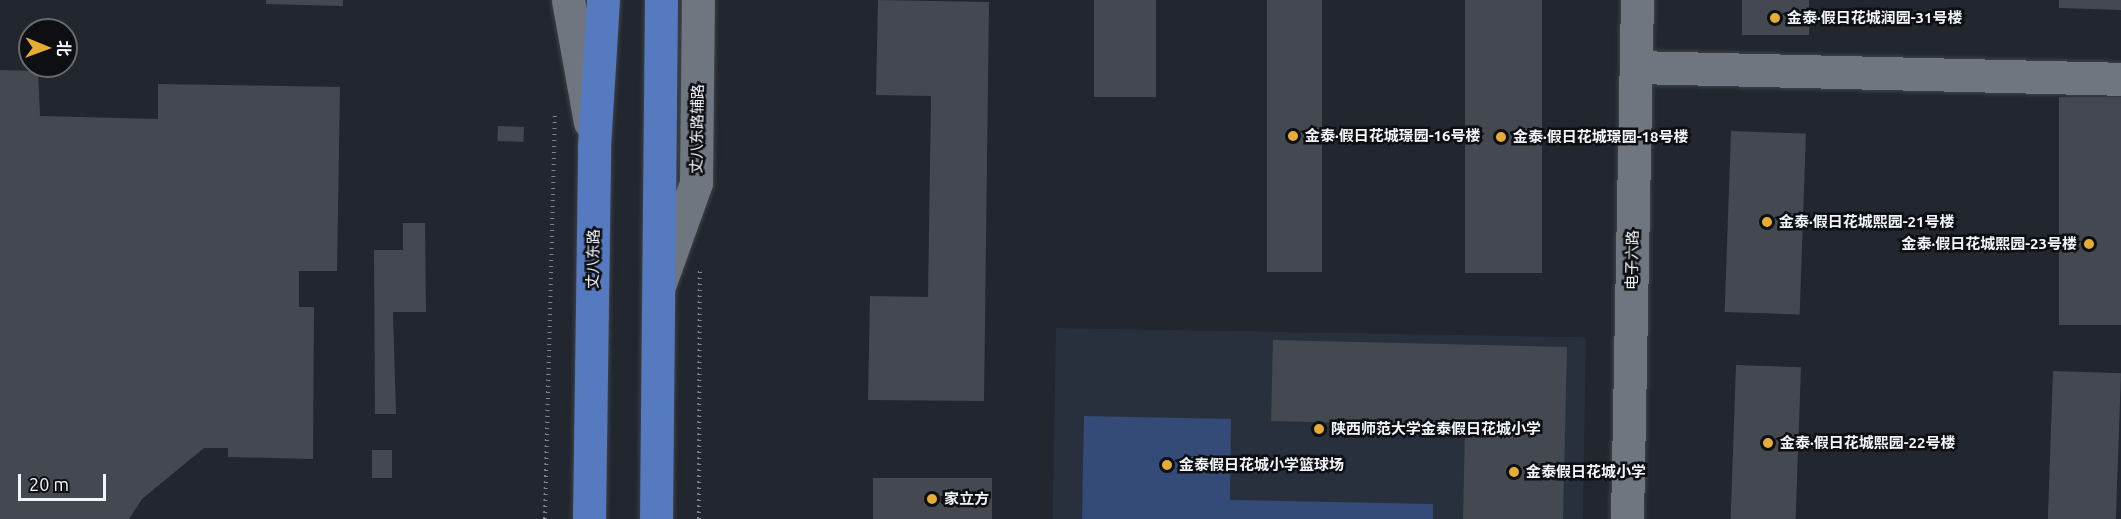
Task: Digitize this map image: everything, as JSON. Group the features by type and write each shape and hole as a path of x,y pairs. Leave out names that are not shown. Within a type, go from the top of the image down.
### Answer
{"main road":[{"name":"丈八东路","path":"590,519 594,147 603,0"},
{"path":"656,519 661,0"}],"street":[{"path":"568,0 594,147"},
{"name":"丈八东路辅路","path":"658,288 696,183 698,0"},
{"name":"电子六路","path":"1627,519 1637,0"},
{"path":"1636,68 2121,79"}],"path":[{"path":"545,519 556,102"},
{"path":"699,519 700,263"}],"shaded area":[{"name":"陕西师范大学金泰假日花城小学","path":"1056,328 1586,337 1583,519 1053,519"},
{"path":"1084,416 1231,419 1230,500 1433,504 1433,519 1082,519"}],"building":[{"path":"266,0 343,0 343,6 266,4"},
{"path":"878,0 989,2 984,401 868,400 870,296 928,297 931,96 876,95"},
{"path":"1094,0 1156,0 1156,97 1094,97"},
{"name":"金泰·假日花城璟园-16号楼","path":"1267,0 1322,0 1322,272 1267,272"},
{"name":"金泰·假日花城璟园-18号楼","path":"1465,0 1542,0 1542,273 1465,273"},
{"name":"金泰·假日花城润园-31号楼","path":"1742,0 1809,0 1809,35 1742,35"},
{"path":"2059,0 2121,0 2121,10 2059,8"},
{"path":"0,70 18,70 18,78 38,78 40,116 158,119 158,84 340,87 337,271 299,271 299,307 314,307 313,459 228,457 228,448 204,448 142,499 129,519 0,519"},
{"name":"金泰·假日花城熙园-23号楼","path":"2059,97 2121,97 2121,325 2059,325"},
{"path":"498,126 524,127 523,142 497,141"},
{"name":"金泰·假日花城熙园-21号楼","path":"1731,131 1806,134 1800,315 1725,312"},
{"path":"403,223 425,223 426,312 393,312 396,414 375,414 374,250 403,250"},
{"name":"金泰假日花城小学","path":"1273,340 1567,347 1563,519 1463,519 1465,426 1271,421"},
{"name":"金泰·假日花城熙园-22号楼","path":"1736,365 1801,367 1796,519 1731,519"},
{"path":"2053,371 2121,373 2116,519 2048,519"},
{"path":"372,450 392,450 392,478 372,478"},
{"name":"家立方","path":"873,478 992,478 992,519 873,519"}],"place":[{"name":"金泰·假日花城润园-31号楼","path":"1775,18"},
{"name":"金泰·假日花城璟园-16号楼","path":"1293,136"},
{"name":"金泰·假日花城璟园-18号楼","path":"1501,137"},
{"name":"金泰·假日花城熙园-21号楼","path":"1767,222"},
{"name":"金泰·假日花城熙园-23号楼","path":"2089,244"},
{"name":"陕西师范大学金泰假日花城小学","path":"1319,429"},
{"name":"金泰·假日花城熙园-22号楼","path":"1768,443"},
{"name":"金泰假日花城小学篮球场","path":"1167,465"},
{"name":"金泰假日花城小学","path":"1514,472"},
{"name":"家立方","path":"932,499"}]}
